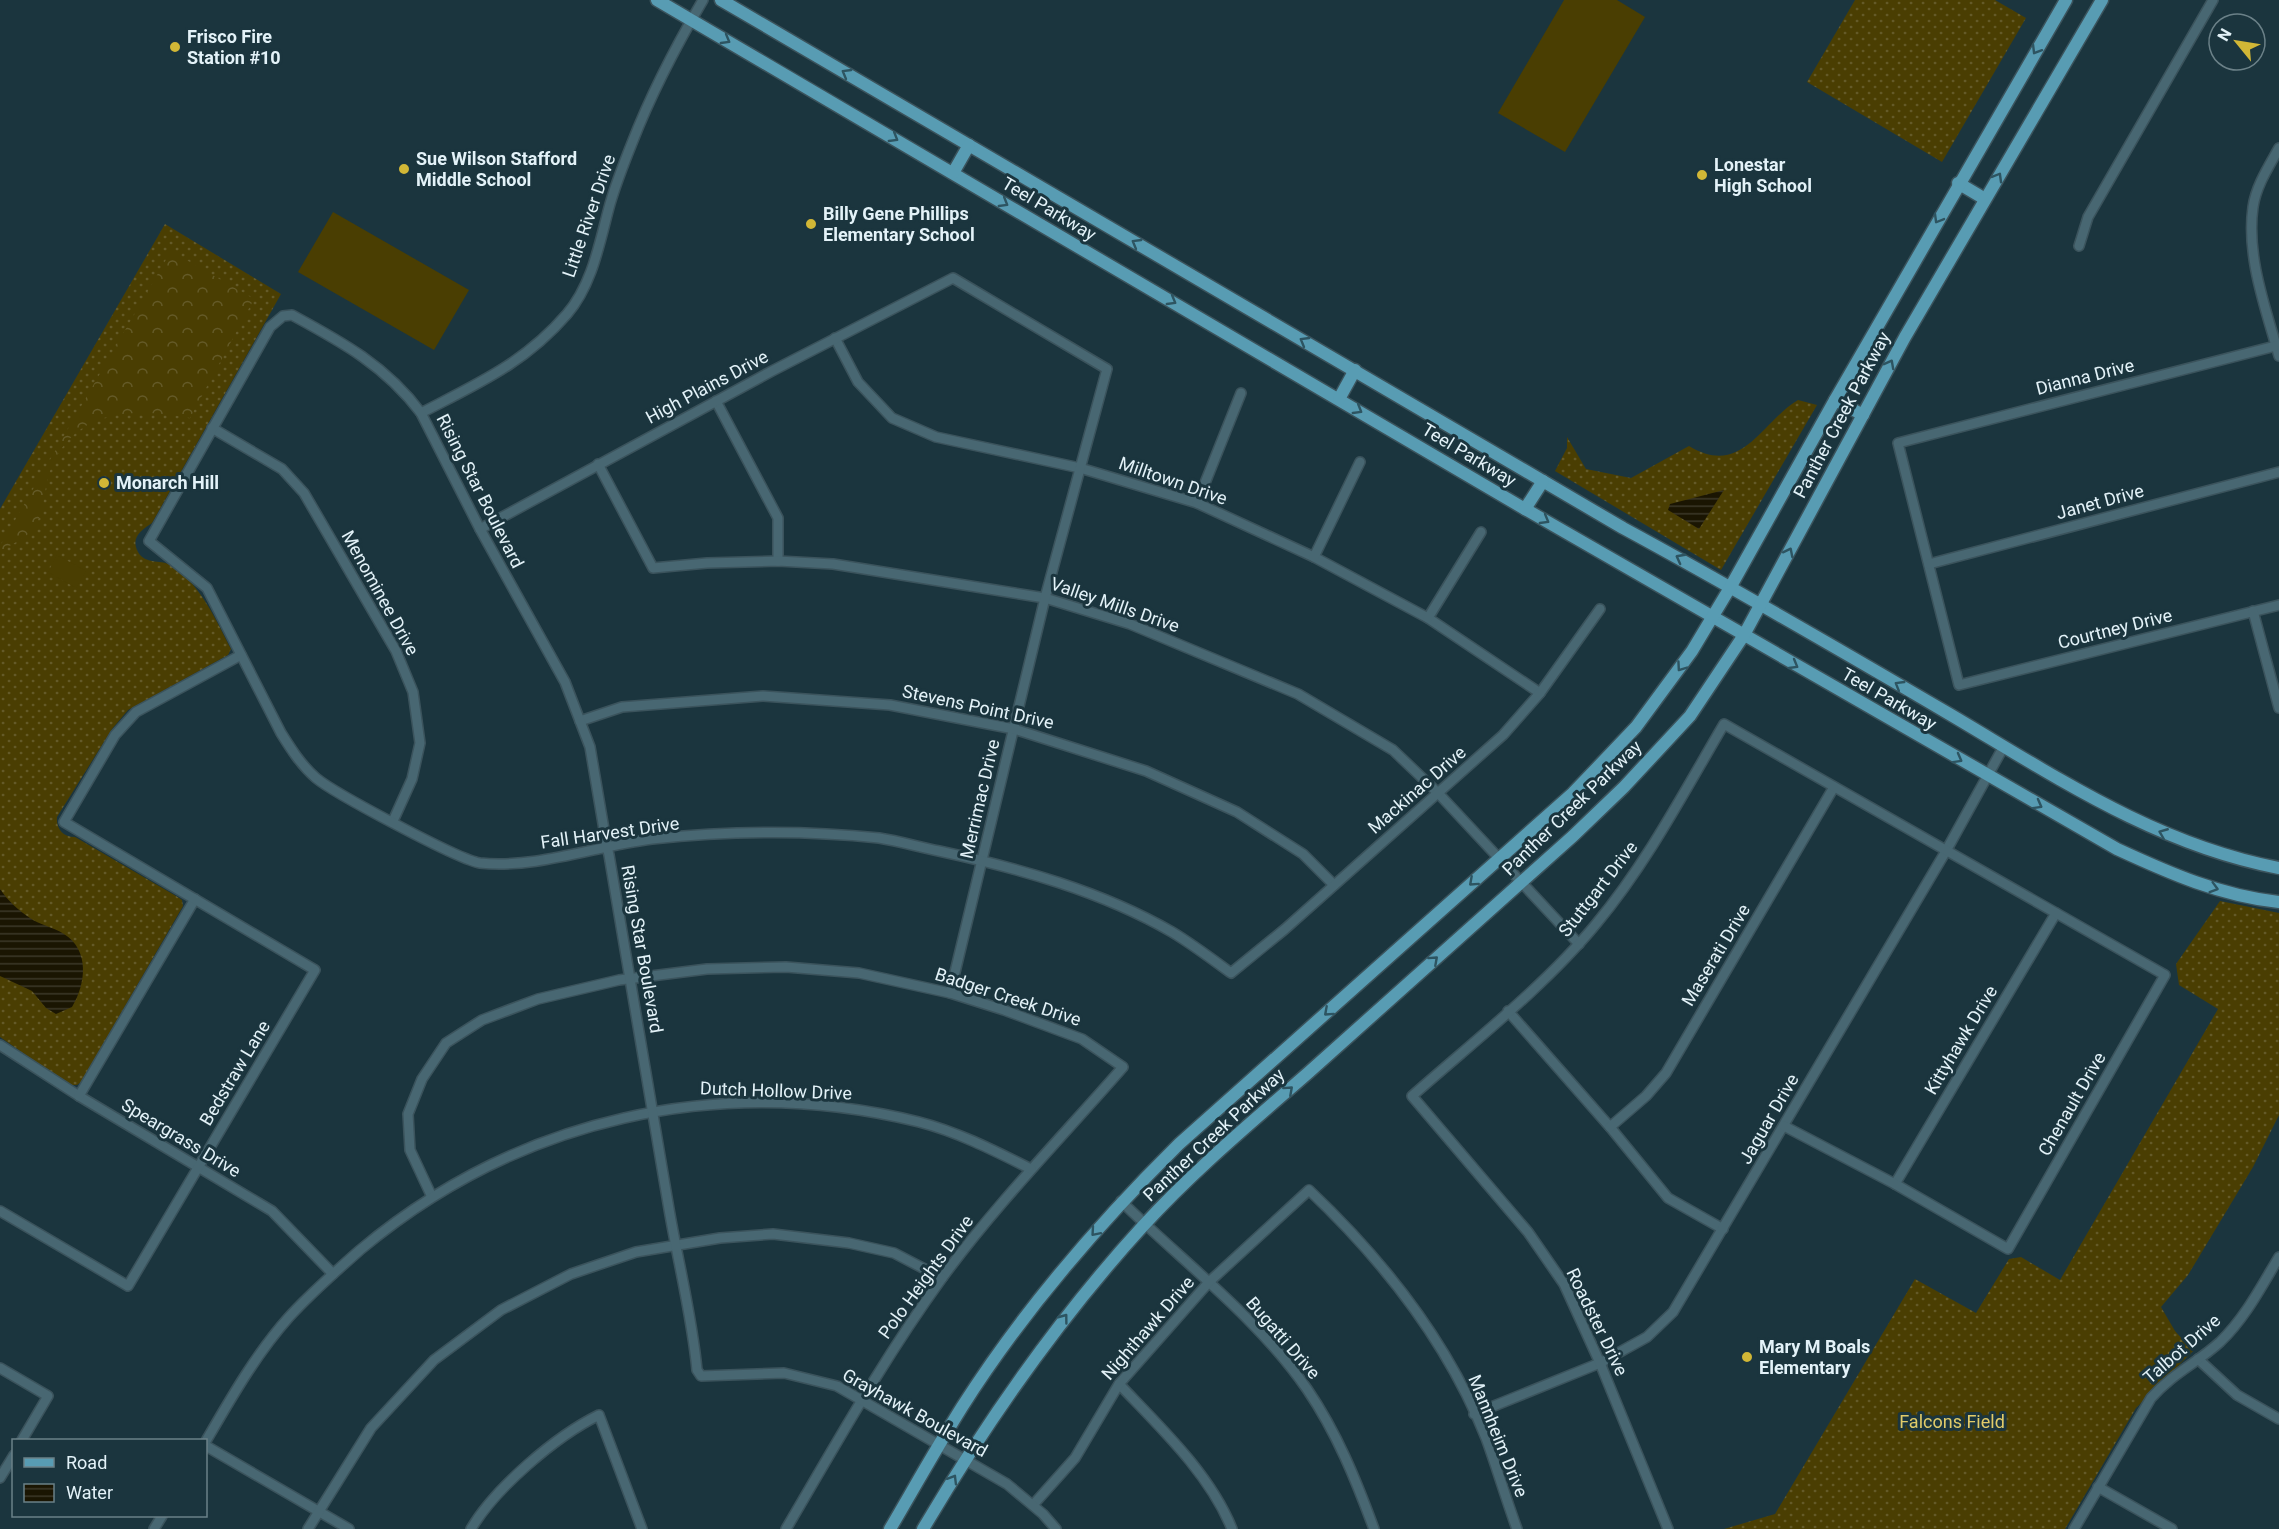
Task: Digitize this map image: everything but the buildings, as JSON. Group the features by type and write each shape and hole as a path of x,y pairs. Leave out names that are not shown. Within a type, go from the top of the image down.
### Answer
{"main road":[{"name":"Teel Parkway","path":"657,0 1525,509 2117,849 2183,880 2255,900 2279,902"},
{"name":"Teel Parkway","path":"721,0 1623,528 1731,586 2110,809 2159,832 2215,853 2279,868"},
{"name":"Panther Creek Parkway","path":"890,1529 940,1444 1006,1343 1073,1256 1121,1201 1179,1144 1573,793 1636,727 1731,586 1958,183 2066,0"},
{"name":"Panther Creek Parkway","path":"923,1529 965,1458 1068,1312 1144,1224 1211,1159 1520,884 1624,787 1690,716 1762,604 1863,415 1985,199 2102,0"},
{"path":"953,173 969,145"},
{"path":"1958,183 1985,199"},
{"path":"1339,399 1355,370"},
{"path":"1834,400 1863,415"},
{"path":"1525,509 1543,481"}],"street":[{"name":"Little River Drive","path":"421,413 503,371 530,351 569,312 597,252 611,201 632,143 663,73 703,0"},
{"path":"2079,246 2088,217 2213,0"},
{"path":"2279,148 2258,189 2253,206 2253,249 2279,356"},
{"name":"High Plains Drive","path":"480,529 716,401 953,278 1107,369"},
{"name":"Rising Star Boulevard","path":"212,428 270,327 283,316 292,315 372,361 399,385 421,413 480,529 565,682 591,747 675,1245 701,1376"},
{"name":"Milltown Drive","path":"835,338 858,382 892,418 936,437 1080,468 1197,503 1314,557 1428,618 1540,693"},
{"name":"Dianna Drive","path":"1929,564 1898,443 2278,345"},
{"name":"Merrimac Drive","path":"950,993 1045,598 1107,369"},
{"path":"1197,503 1241,393"},
{"path":"716,401 778,518 778,561"},
{"name":"Fall Harvest Drive","path":"212,428 149,541 207,588 281,733 304,766 332,789 476,862 514,865 653,839 795,832 881,839 982,860 1036,875 1107,901 1171,932 1232,973"},
{"name":"Menominee Drive","path":"212,428 282,469 304,493 396,651 413,692 420,743 412,779 393,821"},
{"path":"1314,557 1360,462"},
{"name":"Valley Mills Drive","path":"598,464 653,568 707,562 778,561 832,564 919,576 1045,598 1130,624 1299,694 1393,750 1438,793 1578,944"},
{"name":"Janet Drive","path":"1929,564 2279,472"},
{"path":"1428,618 1481,532"},
{"name":"Courtney Drive","path":"1929,564 1959,685 2279,605"},
{"name":"Mackinac Drive","path":"1232,973 1503,735 1540,693 1600,609"},
{"path":"2253,611 2279,708"},
{"path":"79,1096 195,899 64,822 115,735 136,712 241,655"},
{"name":"Stevens Point Drive","path":"580,721 622,707 763,696 890,705 1014,729 1146,771 1237,813 1303,854 1334,885"},
{"name":"Stuttgart Drive","path":"1412,1096 1508,1011 1578,944 1612,903 1647,854 1724,724 1834,787"},
{"name":"Jaguar Drive","path":"1474,1414 1600,1363 1647,1337 1672,1312 1946,850 2004,746"},
{"path":"1834,787 2056,913"},
{"name":"Maserati Drive","path":"1610,1127 1646,1096 1666,1073 1834,787"},
{"name":"Bedstraw Lane","path":"0,1211 128,1286 315,970 195,899"},
{"name":"Chenault Drive","path":"1894,1184 2008,1249 2165,975 2056,913"},
{"name":"Kittyhawk Drive","path":"1894,1184 2056,913"},
{"name":"Badger Creek Drive","path":"432,1197 410,1150 408,1114 422,1079 446,1043 482,1020 538,999 630,978 707,969 786,967 860,973 950,993 1082,1039 1123,1067"},
{"path":"1508,1011 1610,1127 1668,1198 1723,1229"},
{"name":"Speargrass Drive","path":"0,1045 79,1096 272,1211 333,1274"},
{"name":"Polo Heights Drive","path":"786,1529 863,1400 942,1278 1031,1169 1123,1067"},
{"name":"Roadster Drive","path":"1412,1096 1528,1232 1564,1284 1600,1363 1668,1529"},
{"name":"Dutch Hollow Drive","path":"207,1439 240,1382 289,1317 333,1274 390,1226 452,1184 540,1141 652,1110 729,1103 850,1108 921,1123 981,1144 1031,1169"},
{"path":"1784,1126 1894,1184"},
{"name":"Nighthawk Drive","path":"1033,1506 1075,1458 1119,1384 1209,1282 1309,1190"},
{"name":"Mannheim Drive","path":"1309,1190 1345,1224 1406,1295 1452,1366 1485,1437 1517,1529"},
{"name":"Bugatti Drive","path":"1121,1201 1209,1282 1260,1333 1306,1388 1335,1435 1357,1482 1374,1529"},
{"path":"308,1529 371,1428 434,1360 501,1310 571,1274 636,1252 675,1245 773,1234 849,1243 894,1253 942,1278"},
{"name":"Talbot Drive","path":"2074,1529 2151,1398 2165,1382 2220,1342 2247,1311 2279,1257"},
{"path":"2198,1359 2237,1395 2279,1419"},
{"path":"0,1368 48,1396 23,1439"},
{"name":"Grayhawk Boulevard","path":"701,1376 784,1373 837,1386 1007,1484 1056,1529"},
{"path":"1119,1384 1192,1466 1226,1513 1232,1529"},
{"path":"471,1529 479,1515 531,1463 575,1427 599,1415 642,1529"},
{"path":"207,1447 349,1529"},
{"path":"0,1478 12,1458"},
{"path":"2098,1487 2172,1529"}],"green space":[{"path":"1564,0 1617,0 1645,17 1565,152 1498,113"},
{"path":"1855,0 1995,0 2026,18 1942,162 1807,82"},
{"path":"333,212 469,290 434,350 298,272"},
{"path":"165,224 281,294 152,523 138,534 135,542 138,552 145,559 169,564 184,575 207,604 231,649 228,655 128,710 112,729 57,817 59,829 64,834 75,837 176,896 182,900 183,906 81,1082 77,1085 69,1085 0,1037 0,509"},
{"path":"171,251 254,299 190,418 128,413 90,424 74,435 60,450 50,471 41,512 33,529 0,552 0,546"},
{"path":"1798,400 1817,405 1721,570 1555,471 1567,448 1567,437 1586,469 1631,478 1689,446 1707,454 1723,456 1737,452"},
{"path":"57,555 86,571 76,588 48,572"},
{"name":"Falcons Field","path":"2220,901 2279,913 2279,1115 2253,1167 2188,1275 2161,1307 2175,1331 2193,1351 2136,1408 2065,1529 1724,1529 1775,1514 1915,1279 1976,1313 2009,1259 2021,1257 2060,1280 2218,1009 2179,985 2176,964"}],"water":[{"path":"1724,490 1699,529 1668,510 1670,504"},
{"path":"0,889 21,912 64,934 78,949 82,958 82,978 72,1007 56,1014 46,1008 32,991 0,976"}],"place":[{"name":"Frisco Fire Station #10","path":"175,47"},
{"name":"Sue Wilson Stafford Middle School","path":"404,169"},
{"name":"Lonestar High School","path":"1702,175"},
{"name":"Billy Gene Phillips Elementary School","path":"811,224"},
{"name":"Monarch Hill","path":"104,483"},
{"name":"Mary M Boals Elementary","path":"1747,1357"}]}
